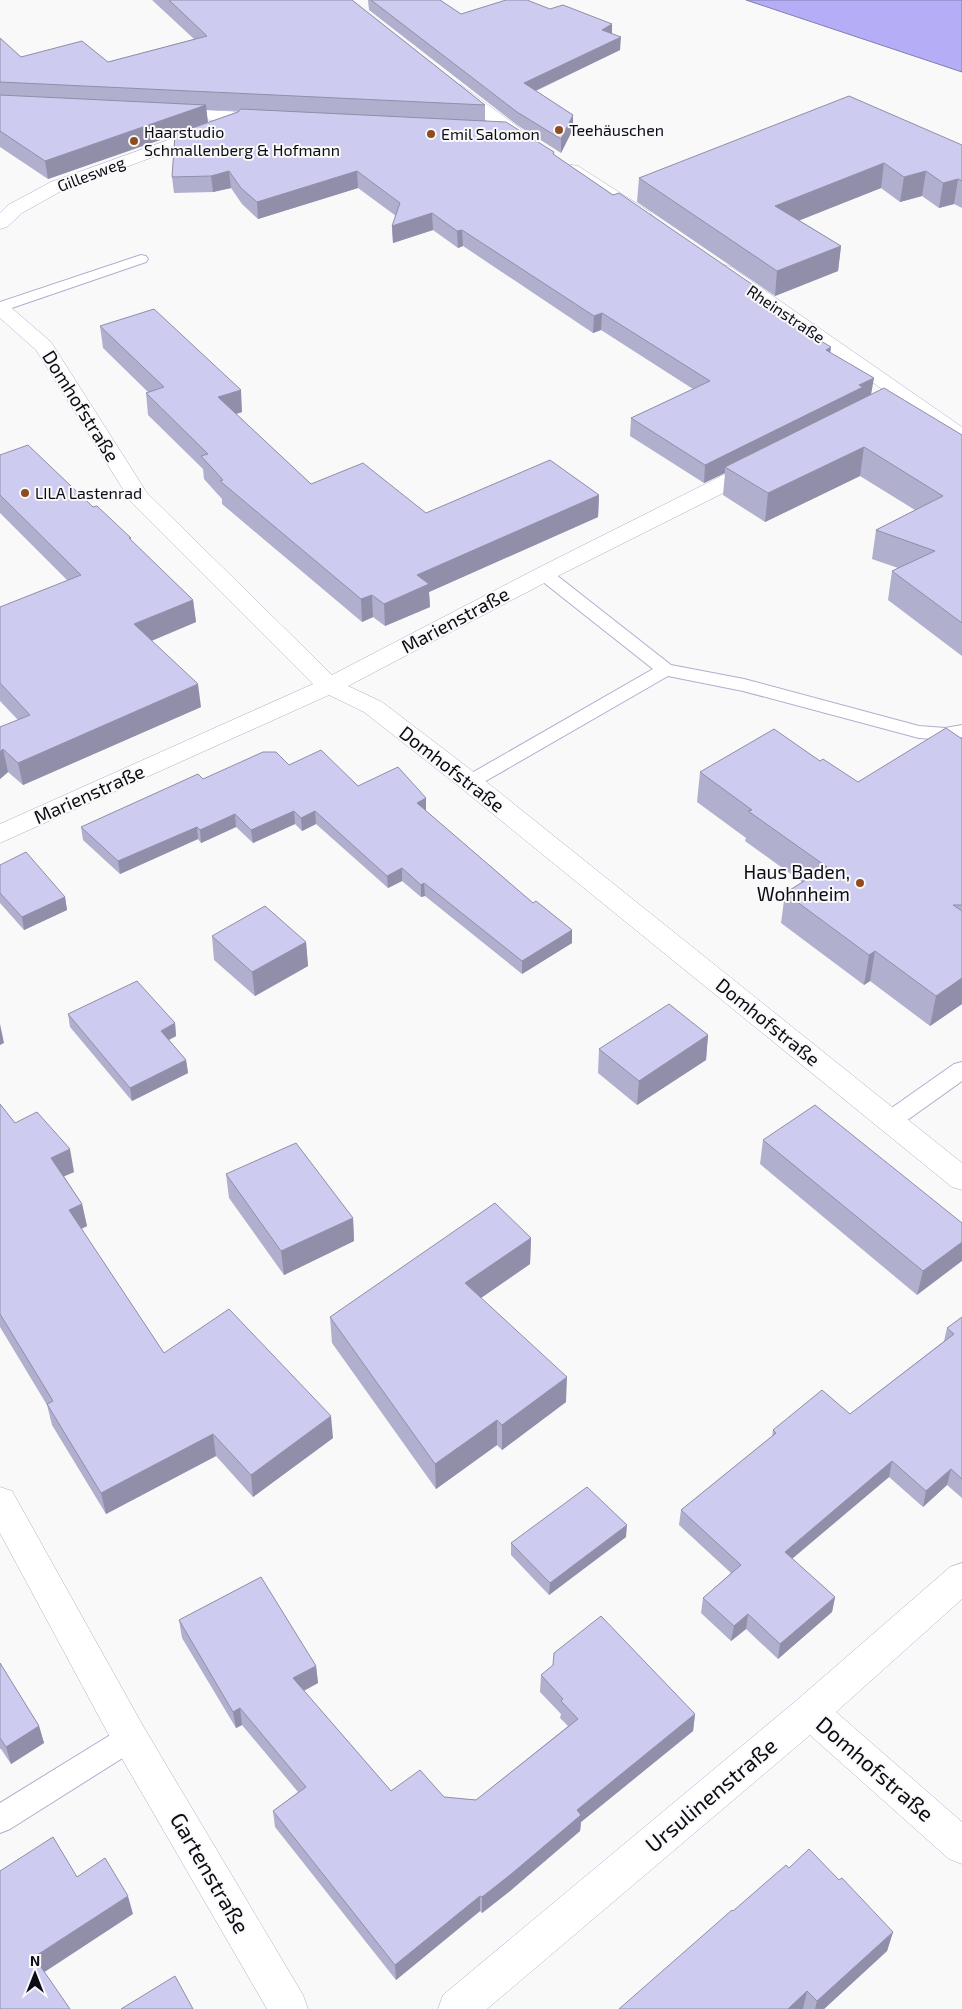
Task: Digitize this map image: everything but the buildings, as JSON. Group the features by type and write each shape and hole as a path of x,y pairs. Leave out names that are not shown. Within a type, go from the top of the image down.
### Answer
{"street":[{"path":"441,78 510,131 654,224"},
{"path":"147,112 275,119"},
{"name":"Gillesweg","path":"0,223 15,209 57,186 246,117"},
{"path":"480,130 510,131"},
{"name":"Rheinstraße","path":"709,261 904,394 962,437"},
{"name":"Domhofstraße","path":"0,307 44,346 139,497 329,686 373,707 470,782 962,1179"},
{"path":"851,420 904,394"},
{"name":"Marienstraße","path":"0,834 329,686 544,574 773,459"},
{"name":"Gartenstraße","path":"0,1501 130,1738 289,2009"},
{"name":"Ursulinenstraße","path":"457,2009 810,1712 962,1578"},
{"name":"Domhofstraße","path":"810,1712 962,1846"}],"lane":[{"path":"0,307 141,259"},
{"path":"544,574 665,670 744,685 919,732 945,734 962,731"},
{"path":"470,782 665,670"},
{"path":"891,1120 962,1070"},
{"path":"0,1819 130,1738"}],"shaded area":[{"path":"746,0 962,0 962,72"}],"place":[{"name":"Teehäuschen","path":"559,130"},
{"name":"Emil Salomon","path":"431,134"},
{"name":"Haarstudio Schmallenberg & Hofmann","path":"134,141"},
{"name":"LILA Lastenrad","path":"25,493"},
{"name":"Haus Baden, Wohnheim","path":"860,883"}]}
